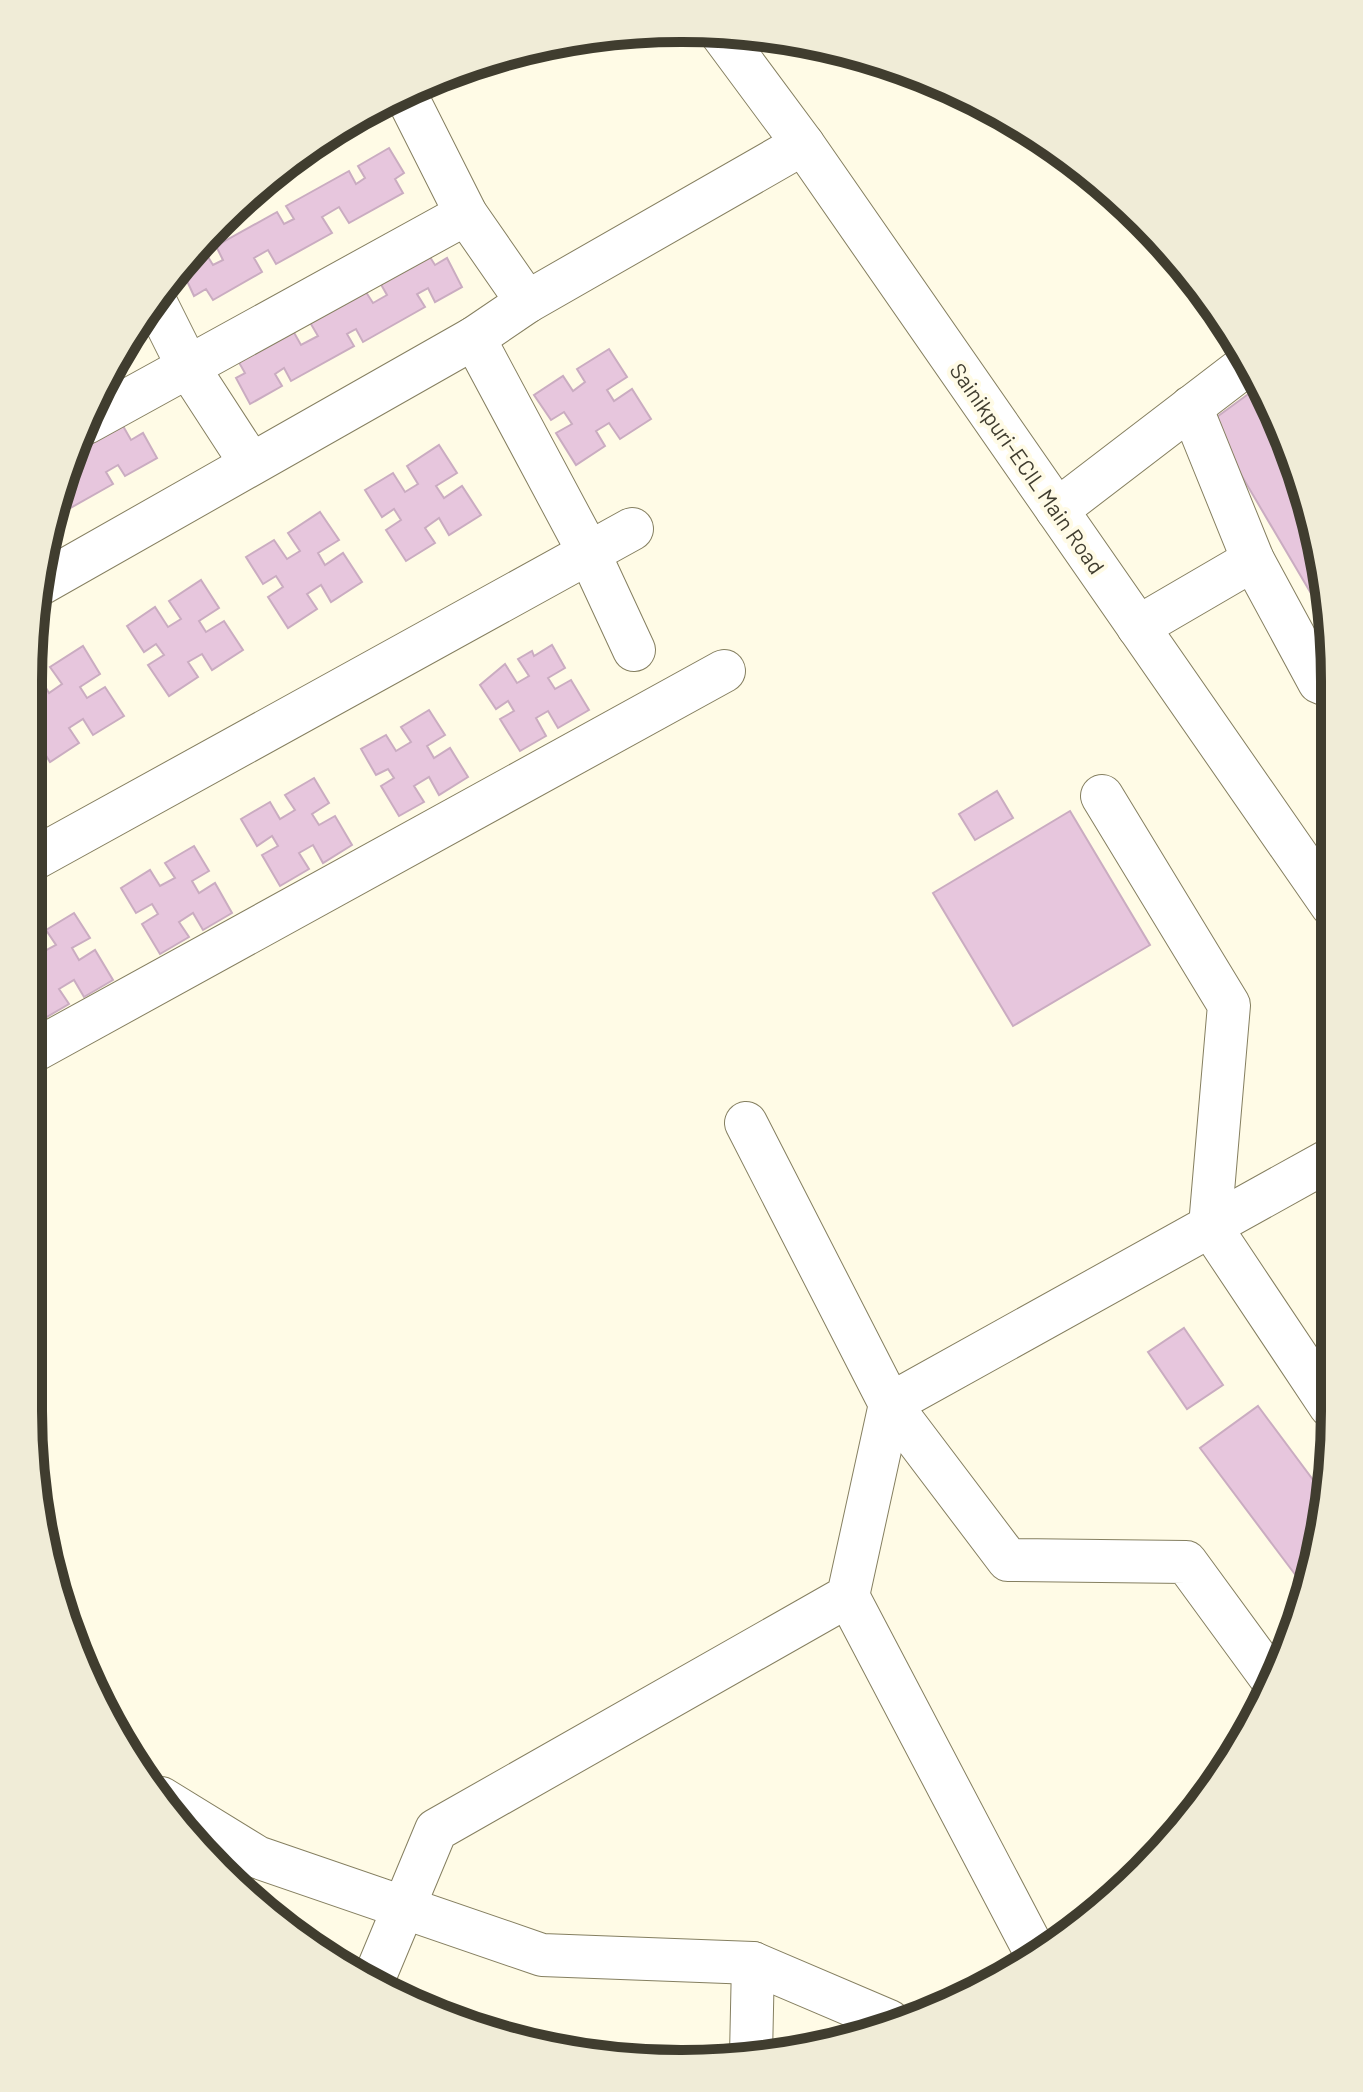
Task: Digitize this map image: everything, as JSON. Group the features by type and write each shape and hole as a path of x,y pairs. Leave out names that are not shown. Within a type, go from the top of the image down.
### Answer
{"street":[{"name":"Sainikpuri-ECIL Main Road","path":"729,44 803,144 1321,890"},
{"path":"410,103 466,214 527,302"},
{"path":"50,578 474,338 527,302 803,144"},
{"path":"101,415 466,214"},
{"path":"160,311 188,367 251,464"},
{"path":"474,338 589,553 634,650"},
{"path":"1057,510 1239,370"},
{"path":"1191,407 1253,560 1321,683"},
{"path":"42,854 632,529"},
{"path":"1138,627 1253,560"},
{"path":"42,1046 724,671"},
{"path":"1102,796 1229,1005 1210,1226 1321,1392"},
{"path":"746,1123 890,1404 1008,1560 1186,1562 1265,1670"},
{"path":"1031,1945 848,1596 890,1404 1321,1165"},
{"path":"377,1972 436,1830 848,1596"},
{"path":"184,1812 257,1857 542,1955 753,1963 881,2018"},
{"path":"751,2046 753,1963"}],"water":[{"path":"1028,144 1075,178 1073,177"}],"building":[{"path":"389,148 404,173 395,179 403,193 349,223 339,207 322,217 332,233 276,264 268,250 254,258 262,272 213,300 206,289 194,296 186,278 206,254 213,265 223,260 216,246 277,212 284,224 294,219 286,206 349,171 356,184 365,178 358,166"},
{"path":"428,254 435,265 447,258 462,287 435,302 428,288 417,294 425,307 363,342 356,329 347,334 354,346 291,381 284,368 275,374 282,386 250,404 236,378 245,373 237,359 292,329 301,345 318,336 308,319 364,289 373,303 387,295 379,281"},
{"path":"609,349 627,377 607,390 614,401 632,389 651,419 620,439 609,423 596,431 605,446 576,465 556,433 572,424 564,412 551,420 534,395 563,376 573,391 585,382 577,369"},
{"path":"1251,392 1287,476 1309,557 1316,603 1210,422"},
{"path":"123,426 131,440 143,433 157,458 125,476 118,465 106,472 113,484 66,511 88,446"},
{"path":"439,445 457,473 436,486 444,498 462,486 481,515 449,535 439,518 425,528 435,543 406,561 386,530 401,520 394,509 382,517 365,490 393,473 405,492 418,484 407,466"},
{"path":"320,512 339,540 318,553 325,565 343,553 362,582 331,602 321,585 307,594 317,609 288,628 268,597 283,587 276,576 263,584 246,557 274,540 287,559 300,551 288,533"},
{"path":"201,580 219,608 199,621 206,632 224,621 243,650 212,670 202,654 188,662 198,677 169,696 148,665 164,655 156,644 144,652 127,626 155,607 168,627 181,619 169,601"},
{"path":"552,645 565,668 548,678 555,689 571,680 589,710 558,728 548,711 536,718 546,736 520,751 500,719 514,711 508,701 496,709 480,685 505,664 517,683 529,676 518,659 532,651 534,656"},
{"path":"83,646 100,674 80,687 87,698 105,687 124,716 93,735 83,719 69,728 79,743 50,762 42,749 42,723 45,721 42,716 42,681 49,693 62,684 50,667"},
{"path":"429,710 445,735 427,746 434,758 450,748 468,777 439,795 429,777 414,786 424,802 399,816 381,786 394,778 388,769 376,775 361,749 386,735 396,751 411,742 401,727"},
{"path":"314,778 329,803 312,814 319,825 335,816 352,845 323,863 313,845 299,853 309,869 280,886 262,855 278,846 272,836 257,846 241,819 270,802 280,819 295,810 285,795"},
{"path":"997,791 1013,818 975,840 959,814"},
{"path":"1070,811 1150,945 1013,1026 933,893"},
{"path":"194,846 209,871 192,881 199,893 215,883 232,913 203,930 193,913 179,922 189,937 160,954 142,924 158,914 152,904 136,913 121,888 150,870 160,886 175,878 165,863"},
{"path":"74,913 90,938 72,948 79,960 95,950 113,980 84,997 74,980 59,989 69,1004 42,1020 42,952 56,945 46,930"},
{"path":"1184,1328 1223,1385 1187,1409 1148,1352"},
{"path":"1258,1406 1317,1485 1299,1576 1297,1577 1200,1448"}]}
